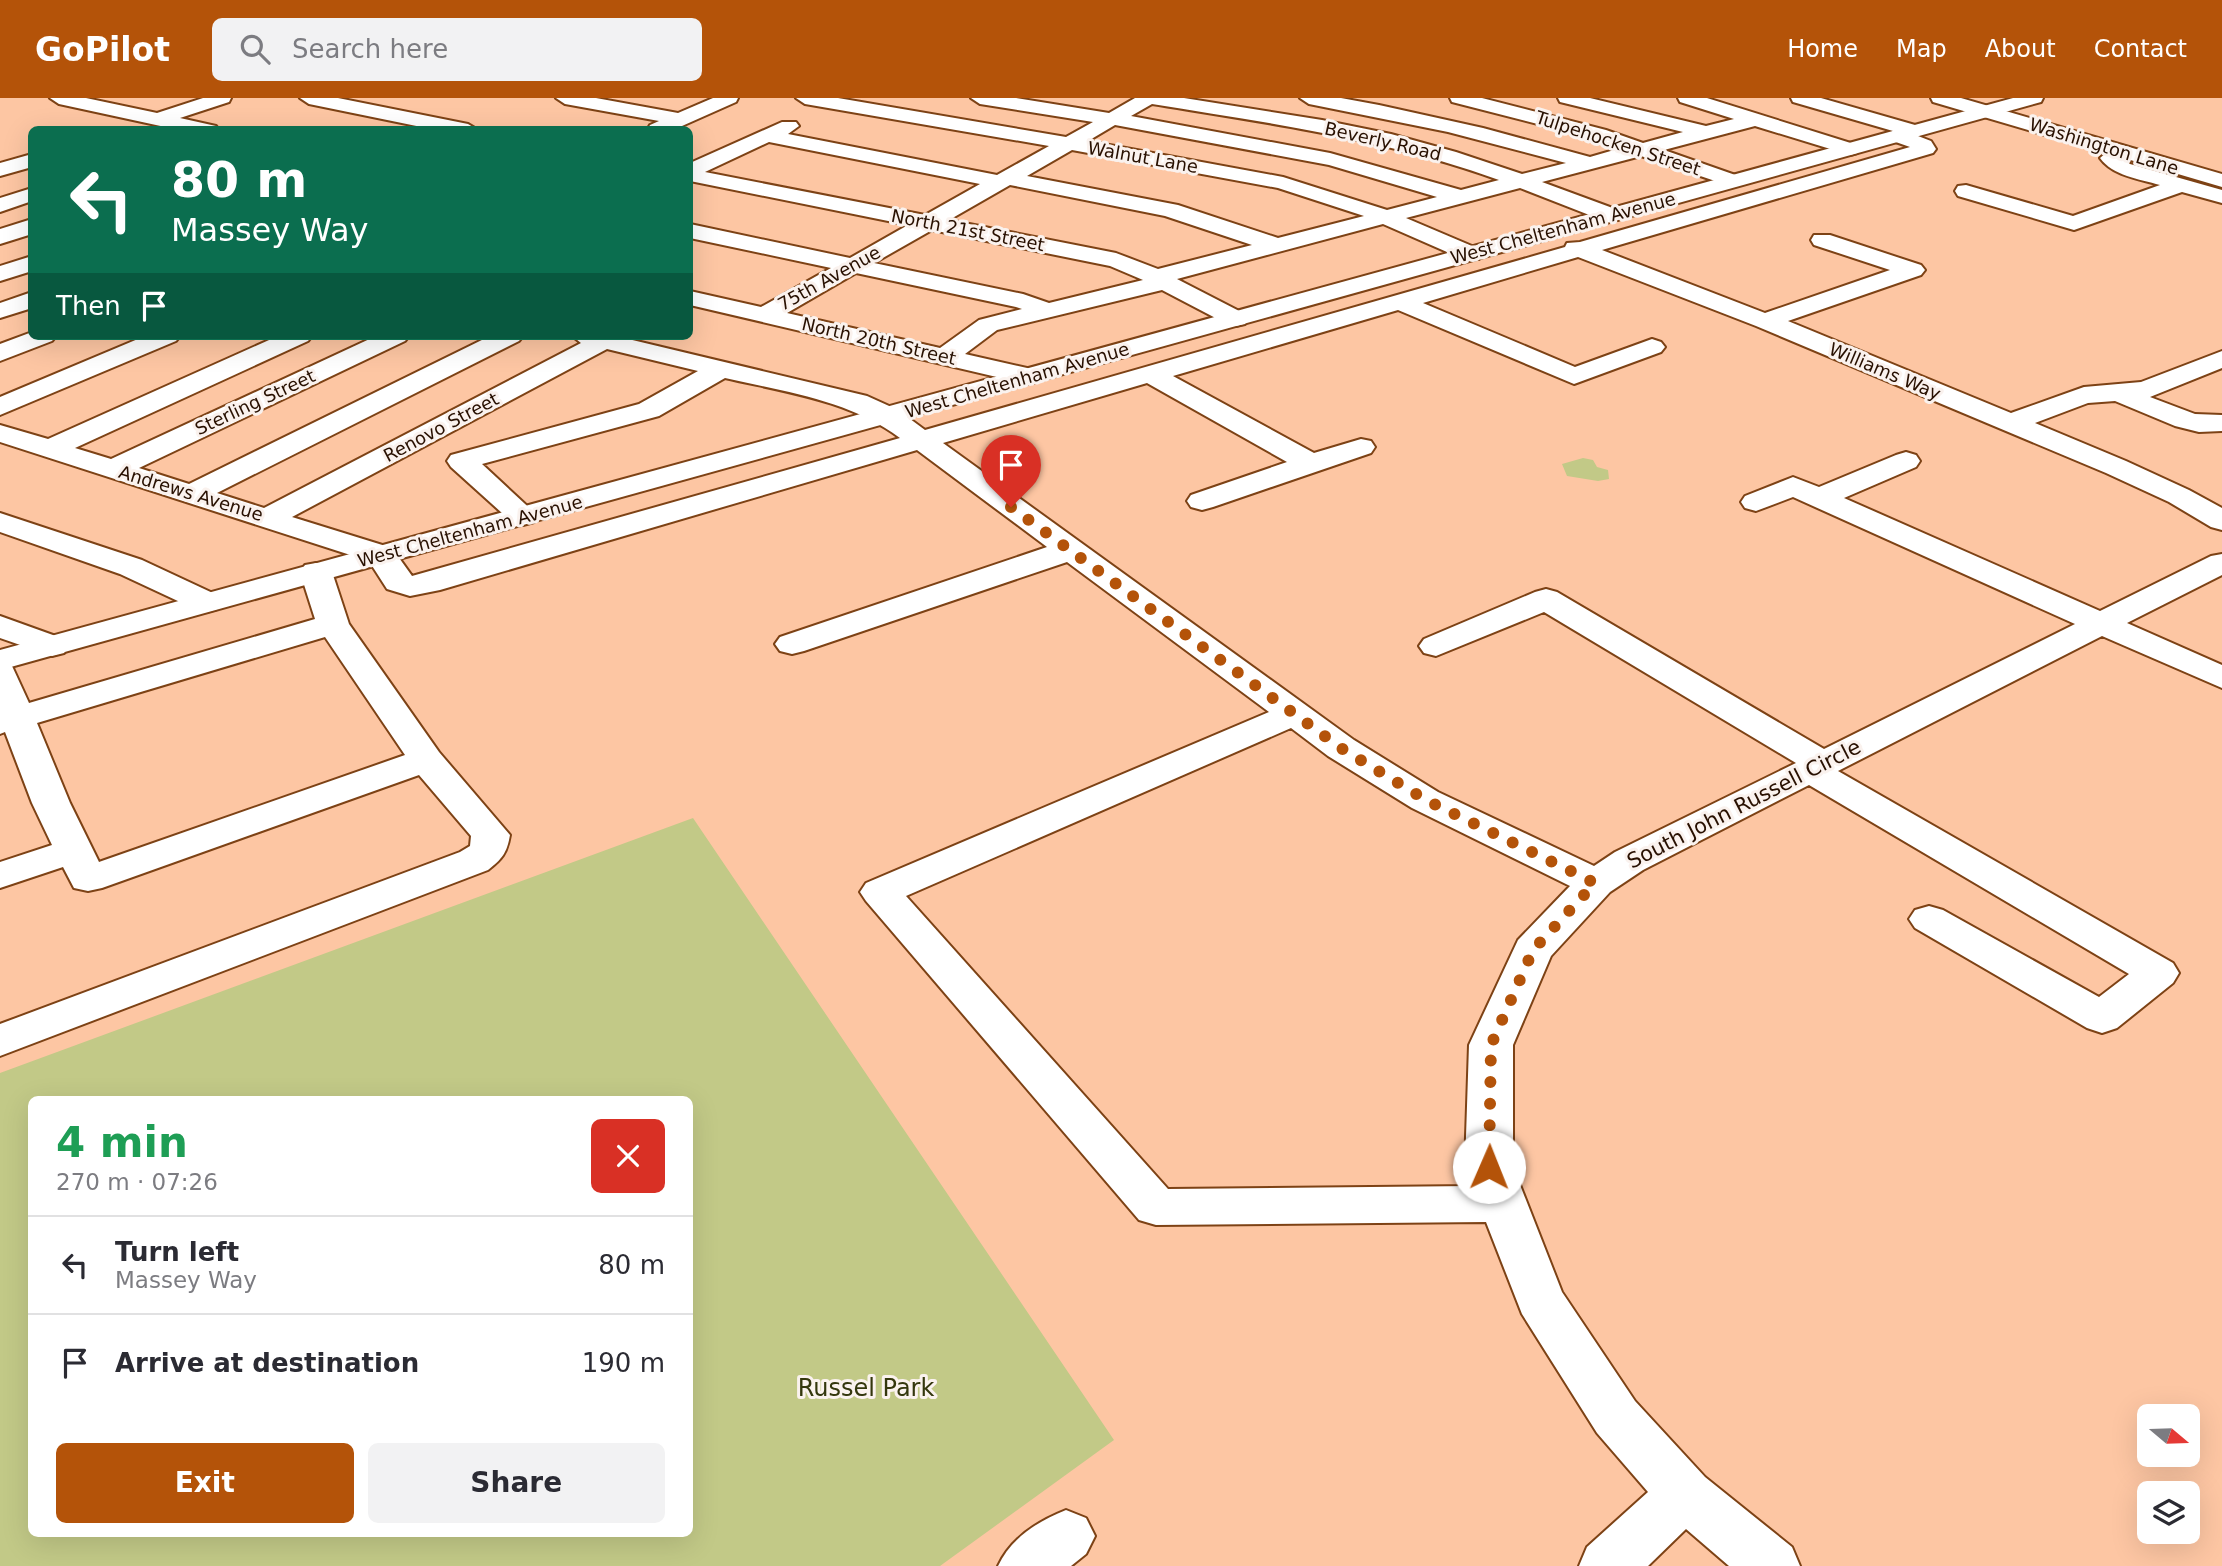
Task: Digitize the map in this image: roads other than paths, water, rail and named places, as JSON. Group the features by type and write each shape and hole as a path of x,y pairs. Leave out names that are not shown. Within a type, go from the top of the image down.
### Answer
{"main road":[{"path":"58,98 190,126"},
{"path":"137,126 222,98"},
{"path":"309,98 448,126"},
{"path":"565,98 679,119"},
{"path":"664,126 729,98"},
{"name":"Walnut Lane","path":"805,98 836,101 1243,174 1312,191 1384,216 1471,254"},
{"path":"980,98 1303,151 1412,180 1458,197"},
{"name":"75th Avenue","path":"765,314 1149,98"},
{"name":"Beverly Road","path":"1149,98 1386,140 1448,156 1610,215"},
{"path":"1309,98 1396,113 1496,135 1588,163"},
{"name":"Tulpehocken Street","path":"1459,98 1543,118 1734,181"},
{"path":"1567,98 1705,132"},
{"path":"1687,98 1850,149"},
{"path":"382,555 398,582 411,586 429,583 1403,303 1926,149 1906,133 1800,98"},
{"name":"Washington Lane","path":"1940,98 2220,183"},
{"name":"West Cheltenham Avenue","path":"0,660 2034,98"},
{"path":"693,172 836,101"},
{"path":"945,357 988,325 1384,216 1757,119"},
{"path":"767,136 1170,210 1276,245"},
{"path":"0,170 28,151"},
{"path":"2120,151 2110,158 2114,163 2182,185"},
{"name":"North 21st Street","path":"693,174 1091,254 1138,268 1236,319"},
{"path":"1966,191 2074,223 2182,185 2220,183"},
{"path":"0,185 28,192"},
{"path":"0,205 28,194"},
{"path":"0,237 28,227"},
{"path":"693,232 1023,301 1043,309"},
{"name":"Williams Way","path":"1541,234 1765,321 2010,423 2179,496 2222,521"},
{"path":"1765,321 1913,270 1822,240"},
{"path":"0,274 28,264"},
{"name":"North 20th Street","path":"693,299 1027,376"},
{"path":"0,311 28,300"},
{"path":"1403,303 1574,376 1652,348"},
{"path":"0,353 33,340"},
{"path":"0,407 158,340"},
{"path":"50,449 290,340"},
{"name":"Sterling Street","path":"114,469 388,340"},
{"path":"193,494 502,340"},
{"name":"Renovo Street","path":"269,517 596,340"},
{"path":"608,340 857,402 888,416 1341,748 1426,800 1595,883"},
{"path":"2010,423 2084,395 2146,390 2222,359"},
{"path":"461,461 649,410 720,369"},
{"path":"1153,375 1311,463"},
{"path":"2118,392 2192,421 2213,426 2222,423"},
{"name":"Andrews Avenue","path":"0,433 382,555"},
{"path":"405,445 461,461 523,516"},
{"path":"1202,501 1361,447"},
{"path":"1818,498 1906,461"},
{"path":"1756,502 1793,486 2222,678"},
{"path":"0,522 92,552 172,583 205,602"},
{"path":"792,644 1070,550"},
{"name":"South John Russell Circle","path":"1771,1566 1685,1494 1616,1417 1540,1300 1489,1167 1491,1045 1533,950 1595,883 1629,861 2222,563"},
{"path":"0,1041 481,856 488,851 491,835 426,760 333,624 316,572"},
{"path":"1436,646 1546,599 2158,973 2102,1018 1928,919"},
{"path":"9,720 333,624"},
{"path":"0,626 52,646"},
{"path":"0,673 9,720 88,879 426,760"},
{"path":"1294,714 880,892 1156,1207 1504,1204"},
{"path":"0,876 74,850"},
{"path":"1608,1566 1685,1494"}],"park label":[{"name":"Russel Park","path":"866,1388"}]}
